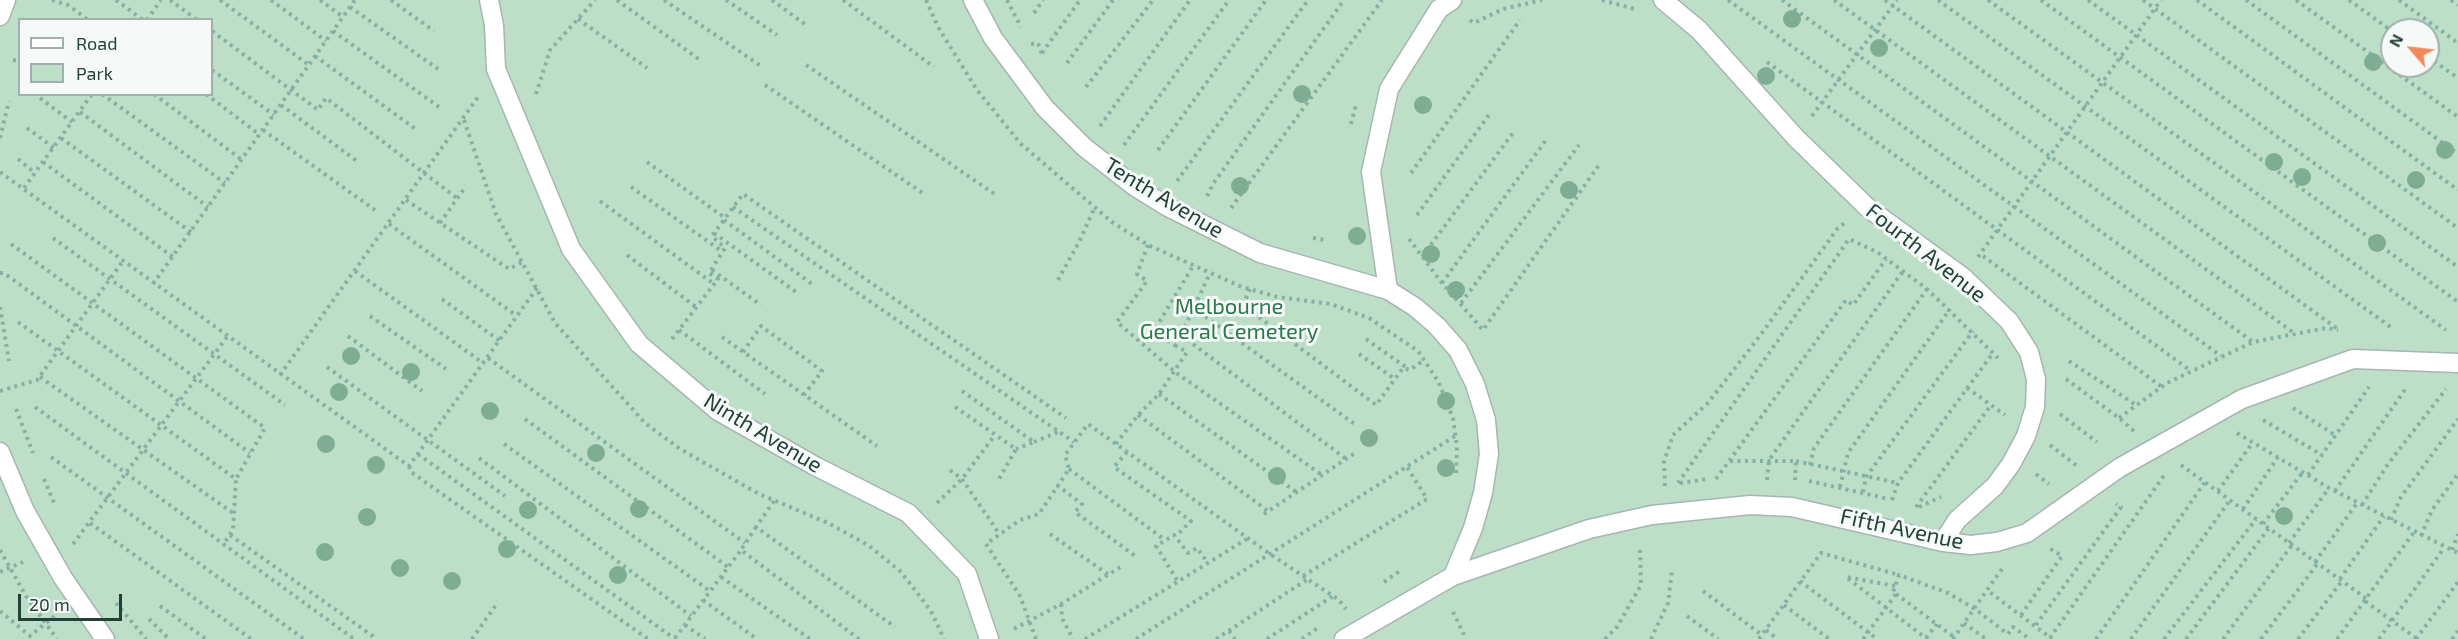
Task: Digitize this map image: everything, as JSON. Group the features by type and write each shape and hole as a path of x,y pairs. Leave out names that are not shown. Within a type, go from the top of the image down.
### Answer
{"lane":[{"path":"0,16 6,0"},
{"name":"Ninth Avenue","path":"489,0 494,25 496,69 571,249 639,344 718,411 815,466 908,513 967,574 989,639"},
{"name":"Tenth Avenue","path":"973,0 993,38 1030,91 1079,143 1108,167 1168,207 1260,253 1388,290"},
{"path":"1452,0 1439,9 1389,88 1371,172 1388,290 1415,307 1437,326 1458,350 1475,384 1486,420 1489,454 1483,493 1473,528 1453,576"},
{"name":"Fourth Avenue","path":"1663,0 1699,30 1796,138 1868,207 1963,277 2008,321 2029,352 2036,380 2035,407 2026,436 2011,464 1995,486 1957,520 1943,542"},
{"name":"Fifth Avenue","path":"1344,639 1453,576 1588,529 1666,514 1750,505 1792,507 1943,542 1971,545 1997,542 2027,533 2119,468 2235,403 2265,391 2353,359 2458,363"},
{"path":"0,452 25,511 76,599 105,639"}],"path":[{"path":"52,0 68,4 86,18"},
{"path":"116,0 142,18"},
{"path":"147,18 161,0"},
{"path":"170,0 193,18"},
{"path":"220,0 309,65"},
{"path":"272,0 326,41"},
{"path":"320,0 343,17"},
{"path":"153,284 356,0"},
{"path":"391,0 434,31"},
{"path":"523,134 550,50 595,0"},
{"path":"617,0 700,60"},
{"path":"664,0 761,66"},
{"path":"726,0 777,35"},
{"path":"772,0 806,25"},
{"path":"843,0 934,67"},
{"path":"1007,0 1022,29"},
{"path":"1034,13 1043,0"},
{"path":"1027,38 1032,46 1038,43 1042,54 1080,0"},
{"path":"1067,63 1113,0"},
{"path":"1086,87 1153,0"},
{"path":"1102,124 1190,0"},
{"path":"1108,167 1229,0"},
{"path":"1158,150 1266,0"},
{"path":"1176,182 1308,0"},
{"path":"1206,198 1213,184 1344,0"},
{"path":"1229,211 1382,0"},
{"path":"1463,27 1470,20 1474,23 1503,9 1542,0"},
{"path":"1728,0 2221,356"},
{"path":"1782,0 2253,342"},
{"path":"1834,0 2294,333"},
{"path":"1884,0 2339,330 2326,328 2253,342 2162,387 2119,418"},
{"path":"1796,138 1897,0"},
{"path":"1938,0 2392,328"},
{"path":"1988,0 2446,330"},
{"path":"2041,0 2458,302"},
{"path":"2088,0 2458,267"},
{"path":"2144,0 2458,228"},
{"path":"1963,277 2161,0"},
{"path":"2197,0 2458,189"},
{"path":"2246,0 2458,154"},
{"path":"2296,0 2458,117"},
{"path":"2349,0 2380,22"},
{"path":"2399,0 2458,43"},
{"path":"2451,0 2458,5"},
{"path":"351,7 438,69"},
{"path":"578,19 647,68"},
{"path":"1410,172 1520,20"},
{"path":"333,31 439,107"},
{"path":"213,32 318,110 326,98 458,199"},
{"path":"1757,55 2191,371"},
{"path":"315,56 417,130"},
{"path":"14,60 18,61"},
{"path":"806,65 996,195"},
{"path":"2440,65 2458,78"},
{"path":"280,375 406,200 496,69"},
{"path":"213,71 273,115"},
{"path":"765,85 924,194"},
{"path":"24,188 89,96"},
{"path":"105,96 225,183"},
{"path":"157,96 242,160"},
{"path":"209,96 375,210"},
{"path":"40,98 72,122"},
{"path":"0,138 9,101"},
{"path":"281,105 357,161"},
{"path":"80,112 208,207"},
{"path":"1417,215 1491,112"},
{"path":"27,128 54,148"},
{"path":"1422,257 1515,130"},
{"path":"61,138 191,232"},
{"path":"1442,283 1546,140"},
{"path":"1461,303 1579,145"},
{"path":"18,159 35,173"},
{"path":"43,162 173,257"},
{"path":"647,162 812,284"},
{"path":"1407,236 1442,283 1483,330 1599,165"},
{"path":"0,172 409,466 411,472 648,639"},
{"path":"440,223 466,186"},
{"path":"632,187 723,252"},
{"path":"664,348 718,279 709,273 725,248 712,236 743,194 1066,418"},
{"path":"406,200 509,269 523,262"},
{"path":"600,201 714,284"},
{"path":"733,207 1074,442"},
{"path":"1666,514 1664,462 1673,435 1708,403 1838,228 1868,207"},
{"path":"1058,280 1094,209"},
{"path":"389,224 517,316"},
{"path":"714,233 796,292"},
{"path":"53,238 285,405"},
{"path":"1678,483 1849,240 1858,241 1927,289 1973,331 2000,360"},
{"path":"11,244 265,428 236,479 230,535 224,545"},
{"path":"1148,245 1137,274 1147,282 1116,322 1175,372 1322,475"},
{"path":"1971,247 2162,387"},
{"path":"627,255 696,307"},
{"path":"1726,479 1716,479 1846,300 1853,305 1886,259"},
{"path":"0,391 37,380 40,377 123,261"},
{"path":"1116,444 1137,415 1159,394 1188,352 1154,331 1193,266"},
{"path":"712,270 761,305"},
{"path":"355,271 483,363"},
{"path":"1757,480 1769,480 1769,460 1903,271"},
{"path":"0,273 4,273 76,328 250,453"},
{"path":"1176,346 1210,273"},
{"path":"409,466 537,288"},
{"path":"1250,289 1243,304 1376,405 1403,368 1410,370"},
{"path":"1810,465 1814,448 1927,289"},
{"path":"442,299 500,341"},
{"path":"0,307 9,360"},
{"path":"1193,308 1356,425"},
{"path":"1840,487 1848,453 1950,309"},
{"path":"370,315 446,369"},
{"path":"18,322 160,427 236,479"},
{"path":"743,352 761,326 822,371 804,395"},
{"path":"679,330 765,394"},
{"path":"1863,492 1866,477 1973,331"},
{"path":"1181,335 1346,459"},
{"path":"348,336 422,391"},
{"path":"50,555 76,543 227,337"},
{"path":"722,337 877,446"},
{"path":"1366,339 1410,370"},
{"path":"1892,500 1898,483 1993,352"},
{"path":"1359,354 1395,379"},
{"path":"487,357 745,543"},
{"path":"1410,370 1424,360"},
{"path":"2335,491 2357,454 2410,382 2380,360"},
{"path":"2069,361 2136,405"},
{"path":"327,367 429,438 505,496"},
{"path":"40,377 233,513"},
{"path":"2066,379 2119,418 2134,432"},
{"path":"2308,475 2371,384"},
{"path":"2362,505 2388,464 2448,387"},
{"path":"1967,388 2012,418"},
{"path":"962,391 1034,442"},
{"path":"2265,391 2336,435"},
{"path":"1159,394 1296,492"},
{"path":"2235,403 2322,455"},
{"path":"1916,507 1991,405"},
{"path":"35,407 354,639"},
{"path":"955,407 1016,449"},
{"path":"16,409 34,457"},
{"path":"2059,413 2097,442"},
{"path":"1137,415 1266,513 1355,453"},
{"path":"2210,417 2329,488 2458,553"},
{"path":"525,419 728,567"},
{"path":"2391,520 2401,497 2458,419"},
{"path":"1165,540 1069,469 1065,455 1088,424 1250,537 1269,554 1333,596 1363,626"},
{"path":"999,478 1016,449 1058,432"},
{"path":"918,524 962,479 995,435"},
{"path":"1136,639 1455,436"},
{"path":"2218,491 2253,442"},
{"path":"504,444 710,591"},
{"path":"2049,444 2078,467"},
{"path":"2157,447 2341,580 2416,639 2458,582"},
{"path":"1126,452 1114,467 1191,521 1176,536 1156,546 1178,580"},
{"path":"418,454 675,639 774,501"},
{"path":"51,457 304,639"},
{"path":"2243,509 2278,457"},
{"path":"479,458 691,616"},
{"path":"1987,590 2051,638 2175,460"},
{"path":"1730,461 1796,461 1898,483"},
{"path":"1795,481 1796,461"},
{"path":"1303,576 1427,499 1407,467"},
{"path":"39,468 58,509"},
{"path":"1036,639 1020,596 986,544 1020,520 1039,514 1069,469"},
{"path":"950,470 962,479 1000,535"},
{"path":"2263,524 2303,472"},
{"path":"2036,473 2058,490"},
{"path":"2421,536 2432,510 2458,474"},
{"path":"1783,480 1817,481 1899,502"},
{"path":"2096,639 2205,482"},
{"path":"1057,485 1082,504 1075,512 1138,558"},
{"path":"2223,639 2329,488"},
{"path":"1905,503 1920,508 1940,496 1945,500"},
{"path":"2131,639 2230,500"},
{"path":"2262,639 2357,502"},
{"path":"2036,625 2121,507"},
{"path":"2298,639 2384,516"},
{"path":"2164,639 2256,519"},
{"path":"90,523 251,639"},
{"path":"756,526 895,627"},
{"path":"2186,639 2269,528"},
{"path":"2337,639 2414,532"},
{"path":"1899,574 1893,592 1954,638 2027,533 2062,556 2021,615"},
{"path":"72,534 76,543"},
{"path":"1050,534 1109,575"},
{"path":"2451,550 2458,534"},
{"path":"230,535 377,639"},
{"path":"1176,536 1188,553 1197,548 1208,563"},
{"path":"1085,639 1250,537"},
{"path":"2379,639 2445,548"},
{"path":"0,550 45,624 57,639"},
{"path":"741,550 860,639"},
{"path":"1605,639 1617,627 1641,585 1640,550"},
{"path":"1703,591 1761,637 1821,553 1899,574 1948,593 1975,609 2008,634 2013,627 2030,639"},
{"path":"1014,629 1061,604 1122,566"},
{"path":"1651,639 1668,603 1672,570"},
{"path":"721,577 810,639"},
{"path":"1895,586 1846,577 1926,639 1937,624"},
{"path":"1216,639 1308,579"},
{"path":"1800,581 1877,639"},
{"path":"110,594 146,639"},
{"path":"1863,639 1896,594"},
{"path":"1267,639 1333,596"},
{"path":"0,611 30,636 76,599"},
{"path":"703,600 757,639"},
{"path":"472,639 498,602"},
{"path":"1061,604 1062,618 1073,639"},
{"path":"1784,605 1829,639"},
{"path":"160,606 206,639"},
{"path":"1453,612 1466,639"},
{"path":"1687,616 1718,639"},
{"path":"149,619 169,639"},
{"path":"1964,623 1986,639"},
{"path":"685,625 705,639"},
{"path":"1766,630 1778,639"},
{"path":"1229,631 1235,639"},
{"path":"2452,639 2458,631"}],"green space":[{"name":"Melbourne General Cemetery","path":"0,0 2458,0 2458,639 0,639"}]}
